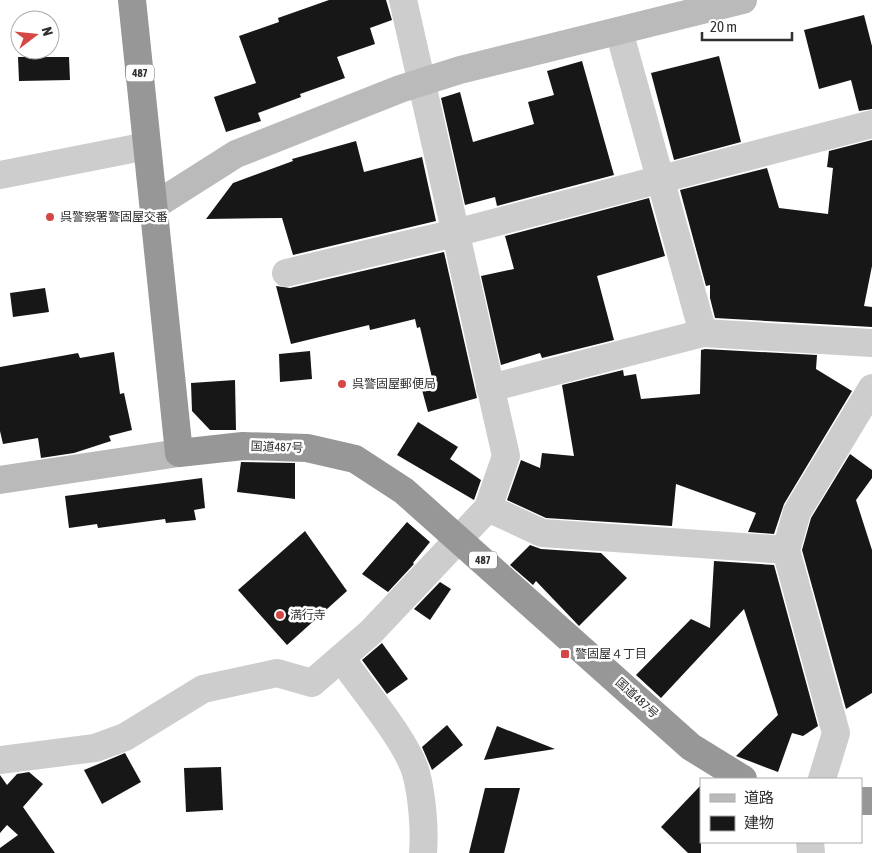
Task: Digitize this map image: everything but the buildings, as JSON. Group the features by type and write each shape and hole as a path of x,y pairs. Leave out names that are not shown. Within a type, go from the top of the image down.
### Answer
{"highway":[{"name":"487","path":"132,0 179,454"},
{"name":"国道487号","path":"179,454 243,446 307,448 354,459 404,491 691,747 741,778"}],"street":[{"path":"0,760 95,748 125,737 203,689 277,673 312,683 371,632 488,508 506,456 420,82 404,0"},
{"path":"154,206 236,154 420,82 460,70 743,0"},
{"path":"619,31 702,334"},
{"path":"286,273 455,233 872,124"},
{"path":"0,175 147,146"},
{"path":"490,388 702,334 872,343"},
{"path":"822,778 836,733 786,550 797,512 872,388"},
{"path":"0,480 179,454"},
{"path":"488,508 542,532 786,550"},
{"path":"341,658 403,747 416,773 425,839 424,853"}],"place":[{"name":"呉警察署警固屋交番","path":"50,217"},
{"name":"呉警固屋郵便局","path":"342,384"},
{"name":"満行寺","path":"280,615"},
{"name":"警固屋４丁目","path":"565,654"}]}
